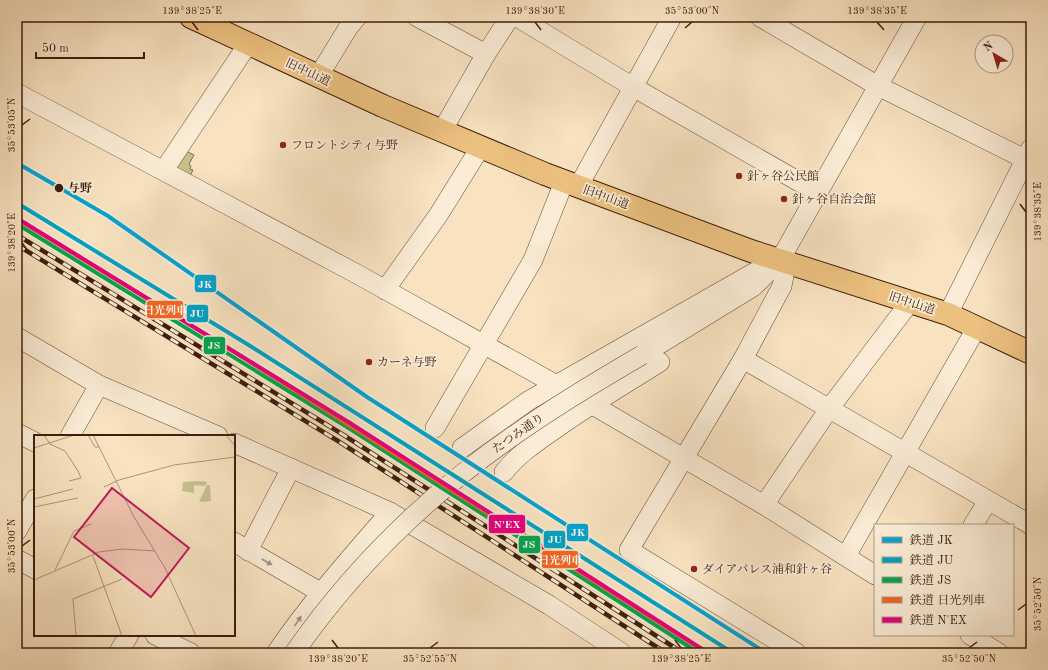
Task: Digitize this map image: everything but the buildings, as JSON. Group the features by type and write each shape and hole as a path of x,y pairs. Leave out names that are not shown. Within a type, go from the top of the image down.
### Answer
{"main road":[{"name":"旧中山道","path":"190,17 318,77 480,148 571,184 780,260 948,314 1031,353"}],"street":[{"path":"318,77 348,28 357,17"},
{"path":"417,17 486,54"},
{"path":"442,131 486,54 510,17"},
{"path":"517,17 633,87 817,192"},
{"path":"436,428 485,345 532,260 571,184 633,87 672,17"},
{"path":"760,17 878,86 1029,156 948,314"},
{"name":"たつみ通り","path":"294,653 313,625 362,568 395,532 442,490 516,434 753,287 780,260 917,17"},
{"path":"164,170 248,44"},
{"path":"17,93 164,170 591,404 764,505 874,574"},
{"path":"385,290 439,214 480,148"},
{"path":"462,448 506,415 554,385 715,294 780,260 784,276 782,286 743,359 629,550 797,653"},
{"path":"764,505 829,410 910,302"},
{"path":"846,556 977,327"},
{"path":"17,337 99,386 216,435"},
{"path":"743,359 829,410 906,452 1031,525"},
{"path":"504,472 515,458 591,404 660,362"},
{"path":"71,435 99,386"},
{"path":"17,433 34,442"},
{"path":"235,443 390,512 549,605 622,653"},
{"path":"291,468 241,547 320,592"},
{"path":"17,531 34,500"},
{"path":"974,524 988,501"},
{"path":"276,653 320,592 390,512"},
{"path":"17,559 34,568"},
{"path":"118,653 128,636"},
{"path":"157,636 191,653"},
{"path":"972,636 999,653"}],"shaded area":[{"path":"182,149 194,155 189,164 191,166 190,169 193,170 189,178 177,172 173,162"}],"railway":[{"path":"17,235 342,434 683,653"},
{"path":"17,245 338,441 666,653"}],"rail line":[{"name":"JK","path":"17,163 108,216 367,397 766,653"},
{"name":"JU","path":"17,203 247,344 733,653"},
{"name":"日光列車","path":"17,219 239,355 707,653"},
{"name":"N'EX","path":"20,220 350,423 702,649"},
{"name":"JS","path":"17,224 347,427 699,653"}],"place":[{"name":"フロントシティ与野","path":"283,145"},
{"name":"針ヶ谷公民館","path":"739,176"},
{"name":"与野","path":"59,188"},
{"name":"針ヶ谷自治会館","path":"784,199"},
{"name":"カーネ与野","path":"369,362"},
{"name":"ダイアパレス浦和針ヶ谷","path":"694,569"}]}
